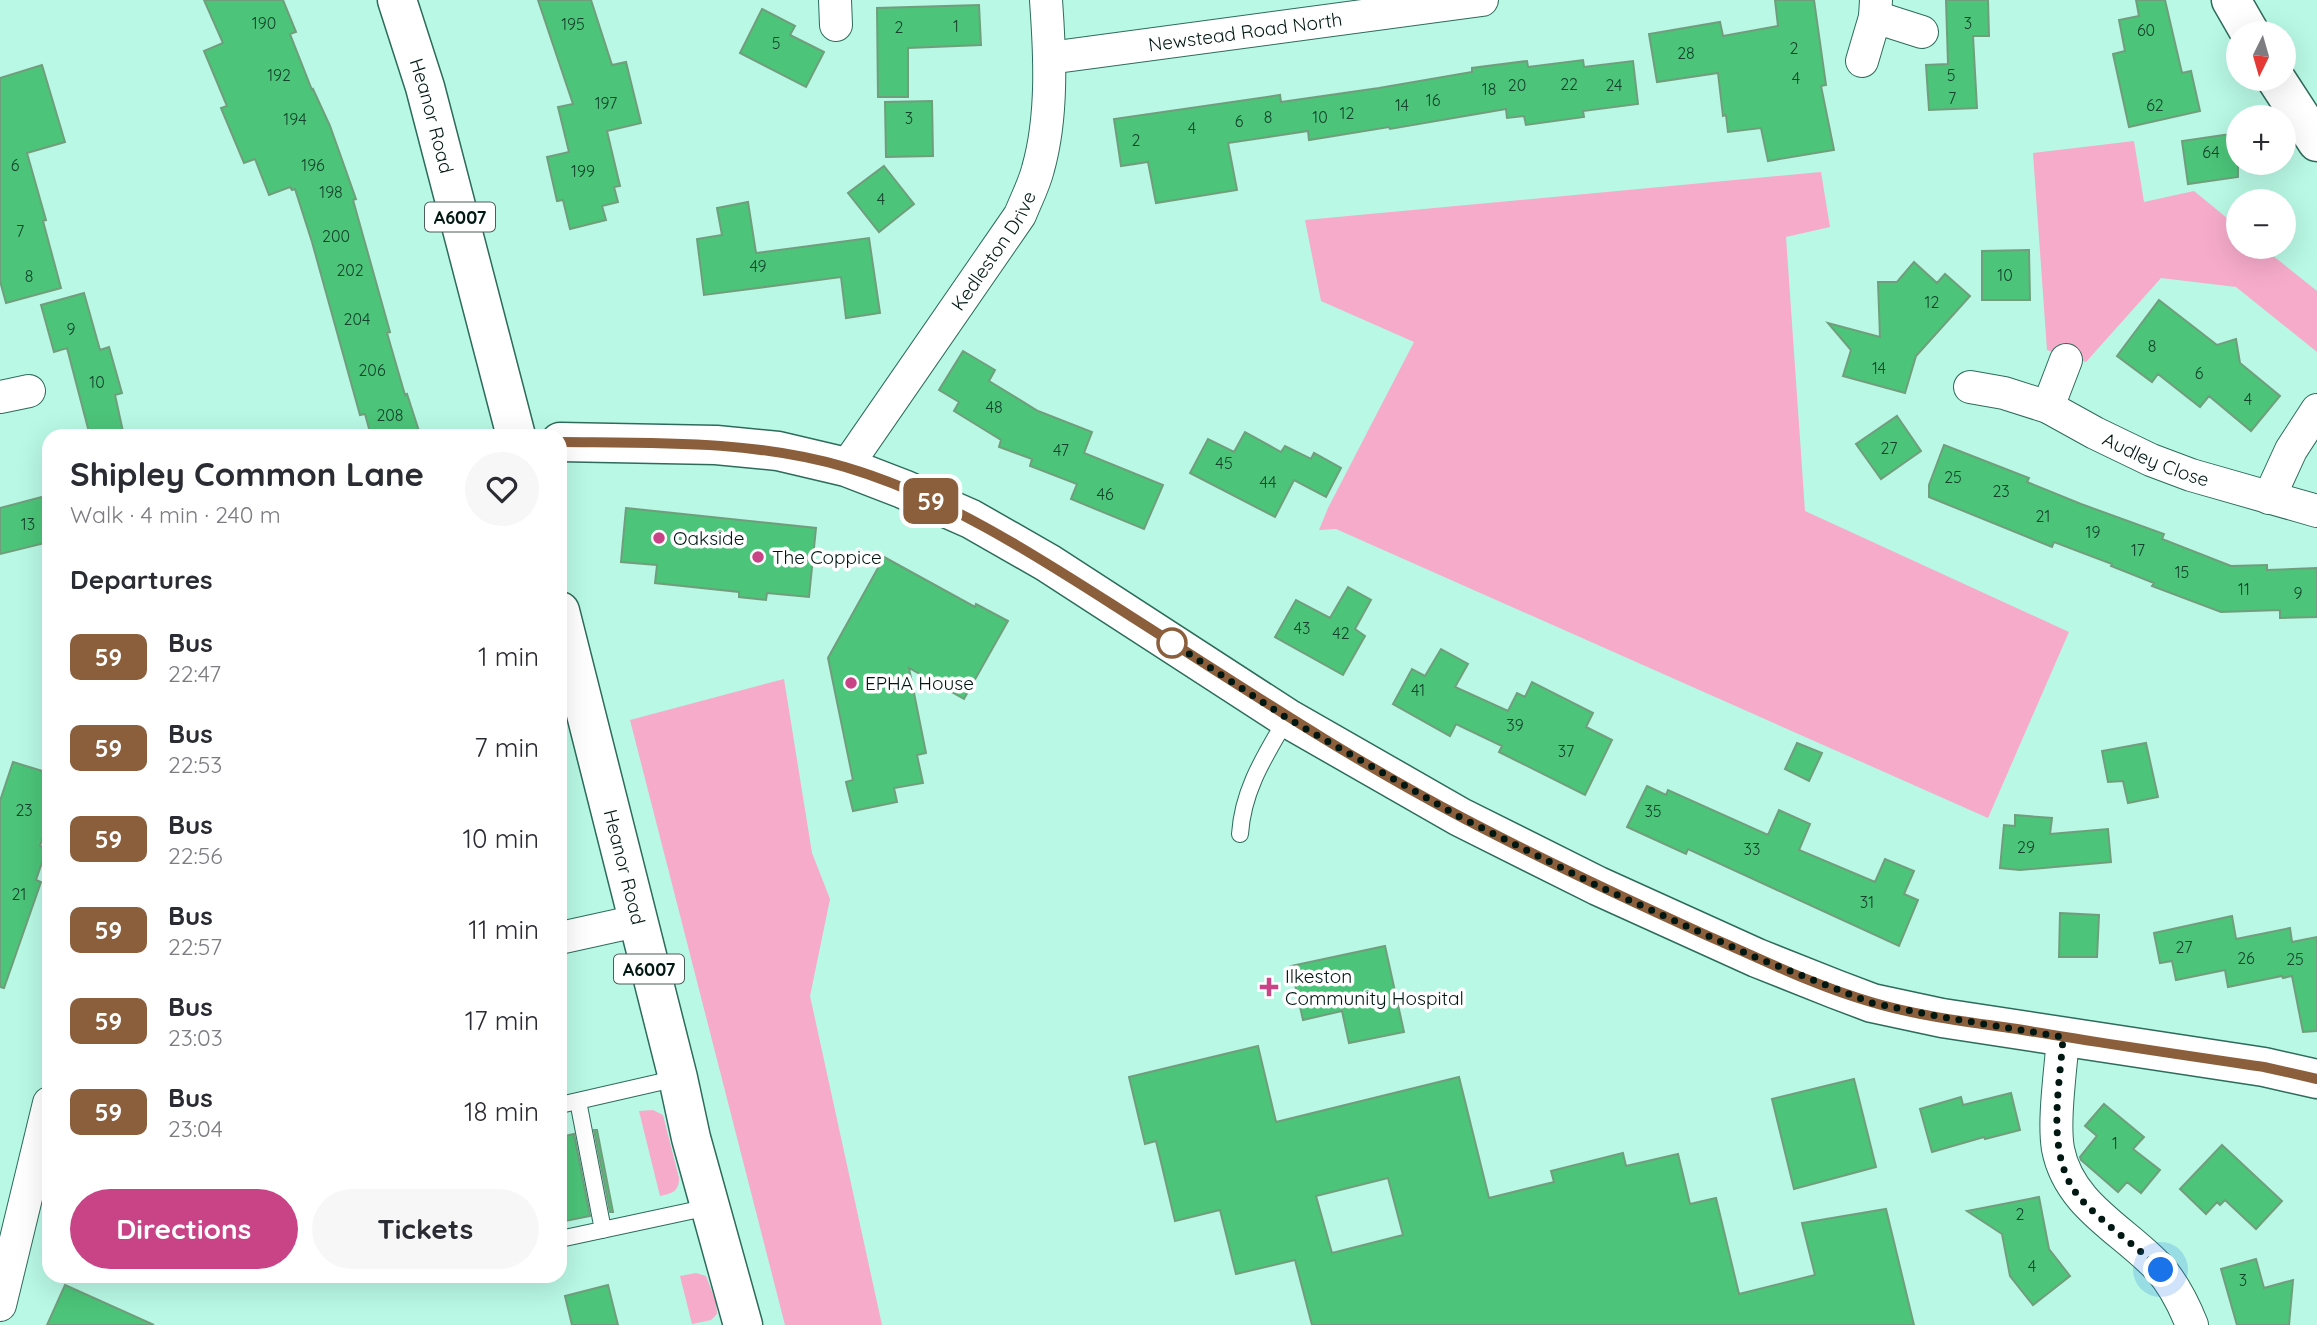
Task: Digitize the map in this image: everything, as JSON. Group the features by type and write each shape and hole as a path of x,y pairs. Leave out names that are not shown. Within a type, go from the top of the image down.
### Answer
{"street":[{"name":"Heanor Road","path":"397,0 425,87 514,429"},
{"name":"Kedleston Drive","path":"846,467 1020,215 1038,170 1046,130 1049,58 1046,0"},
{"name":"Newstead Road North","path":"1049,58 1482,0"},
{"path":"2231,0 2243,21"},
{"path":"1862,61 1876,9 1922,32"},
{"path":"2284,91 2317,142"},
{"path":"2048,407 2066,360"},
{"name":"Audley Close","path":"1970,387 2004,393 2048,407 2151,460 2317,511"},
{"path":"2269,498 2291,450 2317,410"},
{"path":"567,442 729,446 778,451 846,467 903,489 971,519 1048,563 1287,718 1460,817 1598,886 1757,958 1872,1003 2063,1037 2264,1067 2317,1079"},
{"name":"Heanor Road","path":"567,639 691,1138 743,1325"},
{"path":"567,936 637,922"},
{"path":"2063,1037 2056,1137 2069,1182 2081,1199 2161,1270 2173,1285 2192,1325"},
{"path":"0,1305 42,1132"}],"lane":[{"path":"1240,834 1241,812 1250,782 1287,718"},
{"path":"567,1103 678,1078"},
{"path":"578,1101 603,1230"},
{"path":"567,1238 709,1207"}],"shaded area":[{"path":"2134,141 2144,202 2194,191 2226,217 2226,259 2277,259 2317,291 2317,352 2236,287 2161,278 2086,362 2047,350 2033,153"},
{"path":"1821,172 1830,227 1786,237 1805,511 2069,632 1988,818 1336,529 1319,530 1414,342 1321,301 1305,220"},
{"path":"784,679 812,853 830,899 810,996 882,1325 785,1325 630,720"},
{"path":"653,1110 663,1115 679,1178 674,1191 660,1196 639,1111"},
{"path":"696,1273 706,1276 716,1302 717,1314 711,1320 692,1324 680,1276"}],"building":[{"path":"204,0 283,0 296,32 290,34 312,90 330,126 356,199 353,200 390,332 387,333 405,395 407,394 418,429 369,429 365,414 360,415 295,189 290,187 269,195 255,159 244,163 221,108 227,106 204,51 223,43"},
{"path":"538,0 591,0 612,65 626,62 641,123 607,131 620,186 614,187 618,202 602,206 606,220 570,229 563,200 557,201 547,157 569,152 558,107 573,104"},
{"path":"1775,0 1814,0 1826,85 1821,86 1834,150 1768,161 1761,128 1728,132 1726,115 1723,116 1718,73 1657,82 1649,34 1720,22 1723,36 1778,26"},
{"path":"1946,0 1988,0 1989,36 1973,36 1977,108 1929,110 1926,65 1948,64"},
{"path":"2136,0 2165,0 2182,73 2191,71 2200,111 2129,127 2113,54 2125,51 2119,20 2139,16"},
{"path":"979,5 981,45 908,48 908,97 878,97 877,8"},
{"path":"762,9 795,26 790,35 824,52 806,87 740,53"},
{"path":"1583,60 1584,67 1633,61 1638,104 1583,111 1584,117 1526,125 1524,116 1507,118 1506,109 1309,140 1308,131 1228,143 1237,190 1156,203 1148,162 1121,166 1114,119 1280,95 1281,102 1379,88 1472,72 1472,68 1527,61 1528,67"},
{"path":"42,65 65,142 27,153 61,288 6,303 0,281 0,78"},
{"path":"932,101 933,156 886,157 885,102"},
{"path":"2226,135 2226,175 2238,177 2188,184 2182,141"},
{"path":"884,166 914,204 879,232 848,193"},
{"path":"748,202 756,253 869,238 880,313 846,318 841,277 704,295 697,239 722,235 717,208"},
{"path":"2029,250 2030,300 1982,300 1982,251"},
{"path":"1914,262 1937,283 1945,274 1970,296 1916,356 1905,393 1843,376 1851,350 1828,323 1880,337 1878,282 1897,282"},
{"path":"84,293 100,350 109,347 122,393 115,395 122,429 88,429 67,348 54,352 41,305"},
{"path":"2159,300 2217,345 2236,339 2240,363 2280,396 2251,431 2209,396 2200,407 2158,374 2152,382 2117,356"},
{"path":"963,351 995,370 989,381 1038,411 1092,432 1084,453 1163,485 1144,529 1071,499 1077,484 1030,466 1032,459 999,447 1001,440 954,411 959,402 939,390"},
{"path":"1897,416 1921,451 1881,479 1856,444"},
{"path":"1245,432 1281,452 1285,446 1311,459 1314,453 1341,468 1326,497 1294,480 1275,517 1190,473 1208,439 1234,452"},
{"path":"1944,445 2029,478 2027,482 2081,504 2164,534 2162,539 2231,566 2267,565 2267,570 2317,568 2317,617 2280,618 2280,610 2221,612 2152,586 2154,583 2111,566 2112,564 2054,542 2052,547 1929,497 1929,485"},
{"path":"42,497 42,544 0,554 0,508"},
{"path":"626,508 816,528 809,597 767,593 766,600 739,597 739,592 655,583 657,565 621,562"},
{"name":"EPHA House","path":"884,557 975,607 976,604 1008,621 964,699 909,668 926,753 917,755 923,783 894,788 897,802 853,811 846,782 853,780 828,658"},
{"path":"1348,587 1371,600 1355,629 1365,636 1343,675 1275,637 1296,600 1330,618"},
{"path":"1441,649 1468,664 1455,687 1508,711 1517,693 1525,697 1532,682 1593,713 1586,727 1612,740 1585,795 1499,752 1502,746 1456,724 1450,736 1393,704 1412,669 1425,676"},
{"path":"1797,743 1822,753 1809,781 1785,769"},
{"path":"2146,743 2158,797 2128,803 2123,781 2108,782 2102,751"},
{"path":"13,762 42,771 42,863 36,880 41,882 4,988 0,987 0,801"},
{"path":"1647,786 1666,795 1668,790 1768,835 1779,810 1810,824 1799,850 1875,882 1885,859 1914,871 1904,894 1918,900 1899,946 1688,849 1686,854 1627,827"},
{"path":"2015,815 2052,818 2050,834 2108,829 2111,862 2020,870 2000,868 2004,825 2015,826"},
{"path":"2060,913 2099,915 2097,957 2059,957"},
{"path":"2232,916 2236,939 2290,928 2292,942 2317,937 2317,1031 2303,1032 2292,976 2228,987 2225,970 2176,980 2172,961 2160,963 2154,933"},
{"path":"1385,946 1404,1032 1349,1043 1342,1011 1303,1020 1291,966"},
{"path":"1258,1046 1276,1122 1459,1077 1489,1198 1554,1182 1551,1171 1623,1153 1626,1166 1678,1154 1690,1204 1716,1198 1739,1294 1815,1275 1802,1223 1886,1209 1914,1325 1312,1325 1295,1260 1236,1274 1220,1210 1175,1221 1156,1141 1145,1144 1129,1077","holes":["1388,1178 1403,1235 1332,1253 1316,1196"]},
{"path":"1854,1079 1876,1167 1794,1189 1772,1099"},
{"path":"2011,1093 2020,1130 1932,1152 1920,1109 1961,1097 1963,1105"},
{"path":"2104,1104 2144,1137 2133,1149 2160,1170 2141,1193 2127,1182 2118,1192 2081,1160 2080,1157 2097,1136 2085,1126"},
{"path":"594,1130 597,1130 613,1212 610,1212"},
{"path":"574,1134 590,1216 567,1221 567,1136"},
{"path":"2222,1145 2282,1201 2256,1229 2225,1200 2220,1205 2217,1202 2206,1214 2180,1189"},
{"path":"2039,1197 2049,1249 2070,1276 2033,1305 2010,1276 2002,1234 1967,1211"},
{"path":"2256,1259 2264,1288 2293,1280 2289,1325 2237,1325 2221,1269"},
{"path":"65,1285 154,1325 47,1325"},
{"path":"608,1285 618,1325 572,1325 565,1296"}],"bus line":[{"name":"59","path":"567,442 716,445 778,451 846,467 903,489 971,519 1048,563 1287,718 1460,817 1598,886 1757,958 1872,1003 1942,1017 2264,1067 2317,1079"}],"place":[{"name":"Oakside","path":"659,538"},
{"name":"The Coppice","path":"758,557"},
{"name":"EPHA House","path":"851,683"},
{"name":"Ilkeston Community Hospital","path":"1269,987"}],"route":[{"path":"1172,643 1165,638 1287,718 1460,817 1598,886 1757,958 1872,1003 2063,1037 2056,1137 2063,1168 2081,1199 2161,1270"}]}
